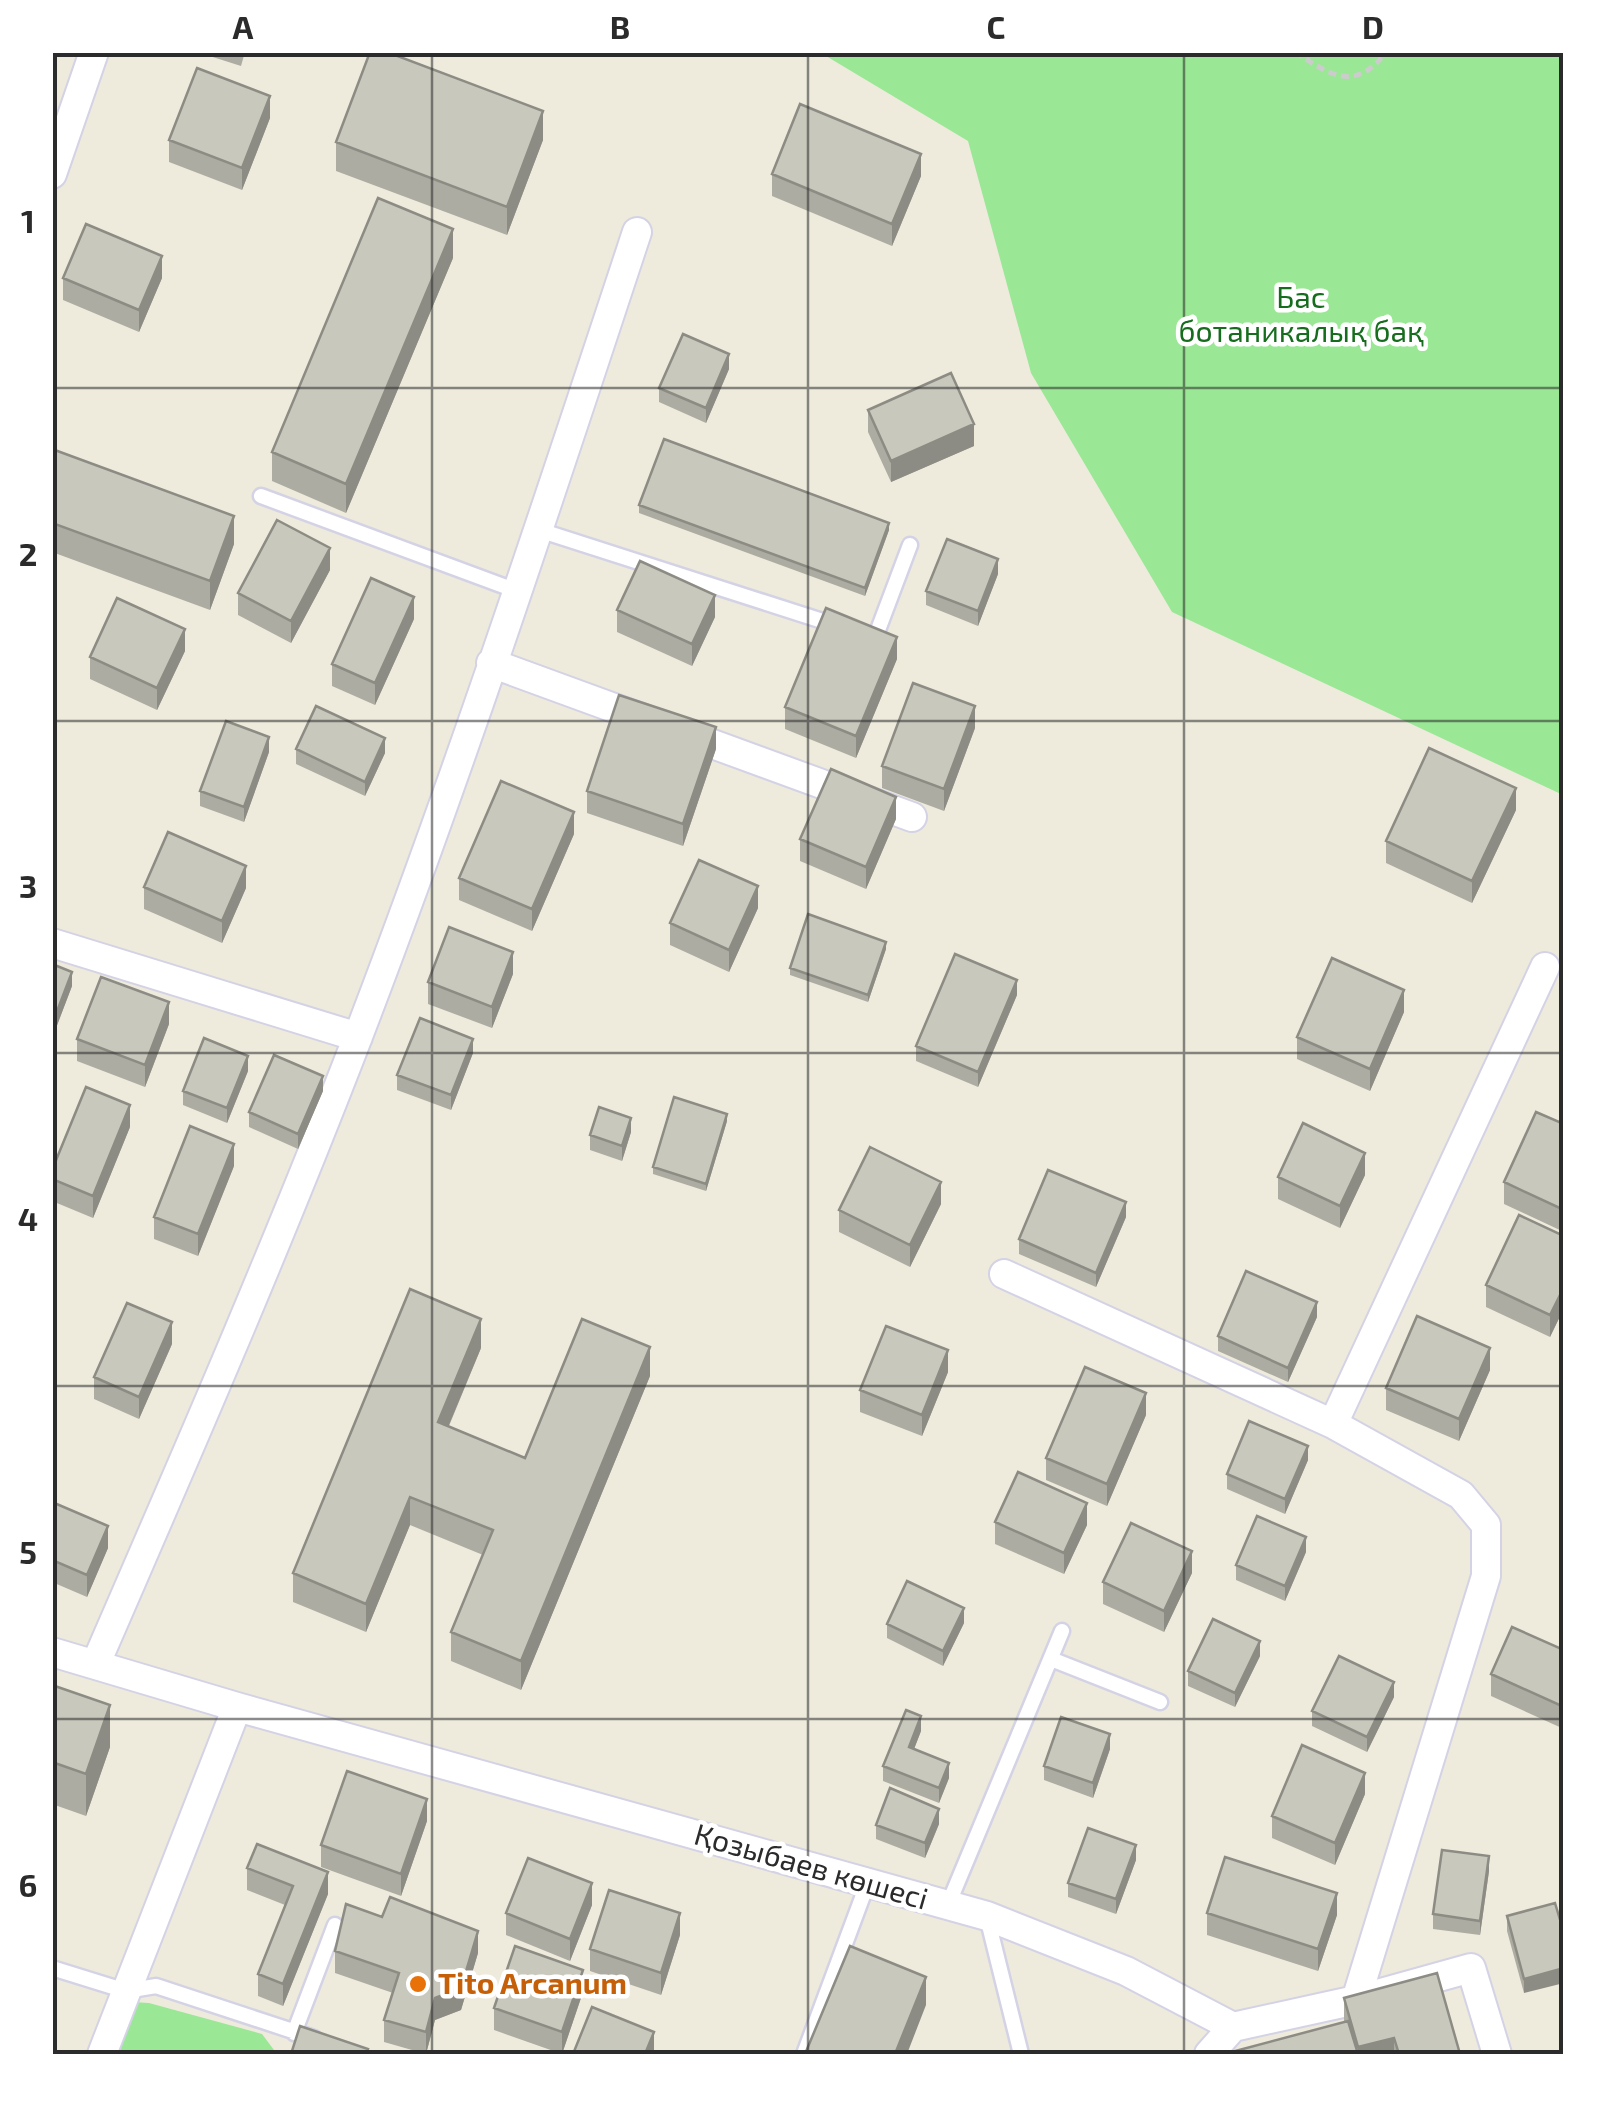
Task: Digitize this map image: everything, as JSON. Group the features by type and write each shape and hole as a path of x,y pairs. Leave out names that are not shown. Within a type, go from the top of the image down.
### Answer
{"street":[{"path":"52,174 94,52"},
{"path":"96,1663 228,1360 358,1037 539,530 638,232"},
{"path":"491,663 912,817"},
{"path":"52,942 358,1037"},
{"path":"1333,1424 1544,967"},
{"path":"1004,1274 1333,1424 1461,1495 1486,1525 1486,1576 1356,2000"},
{"name":"Қозыбаев көшесі","path":"52,1652 987,1916 1126,1971 1233,2027"},
{"path":"102,2054 237,1707"},
{"path":"1209,2054 1233,2027 1356,2000 1471,1968 1497,2054"}],"lane":[{"path":"262,496 517,591"},
{"path":"539,530 875,638 910,545"},
{"path":"948,1905 1062,1631"},
{"path":"1050,1659 1160,1702"},
{"path":"804,2054 868,1882"},
{"path":"987,1916 1021,2054"},
{"path":"294,2033 335,1925"},
{"path":"52,1968 126,1991 156,1986 323,2040"}],"path":[{"path":"1295,52 1332,76 1356,77 1375,66 1386,52"}],"green space":[{"name":"Бас ботаникалық бақ","path":"821,53 1563,53 1563,795 1172,612 1031,373 968,141"},
{"path":"132,2002 149,2003 262,2034 277,2054 114,2054"}],"building":[{"path":"370,52 387,52 543,111 507,207 336,142"},
{"path":"197,68 270,96 242,168 169,140"},
{"path":"800,104 921,154 892,224 772,174"},
{"path":"378,198 453,229 346,484 272,452"},
{"path":"86,224 162,256 139,310 63,278"},
{"path":"683,334 729,354 706,408 659,388"},
{"path":"951,373 974,424 891,461 868,410"},
{"path":"664,439 889,523 865,588 639,505"},
{"path":"52,449 234,516 210,581 52,523"},
{"path":"277,520 330,548 291,621 238,593"},
{"path":"947,539 998,559 978,611 926,591"},
{"path":"640,561 715,595 692,644 617,610"},
{"path":"371,578 414,597 375,683 332,664"},
{"path":"117,598 185,629 157,688 90,657"},
{"path":"826,608 897,637 856,736 785,707"},
{"path":"913,683 975,706 944,789 882,766"},
{"path":"619,695 716,727 683,824 587,791"},
{"path":"316,706 385,738 365,782 296,749"},
{"path":"226,721 269,737 244,807 200,791"},
{"path":"1429,748 1516,788 1472,881 1386,841"},
{"path":"831,769 896,797 866,867 800,839"},
{"path":"501,781 574,812 532,909 459,878"},
{"path":"168,832 246,866 222,921 144,887"},
{"path":"699,860 758,886 729,950 670,923"},
{"path":"808,914 886,942 868,995 790,968"},
{"path":"449,927 513,952 492,1007 428,982"},
{"path":"955,954 1017,980 978,1072 916,1046"},
{"path":"1332,958 1404,990 1370,1069 1297,1037"},
{"path":"52,964 72,972 56,1014 52,1012"},
{"path":"101,977 169,1002 145,1065 77,1039"},
{"path":"420,1018 473,1039 451,1095 397,1075"},
{"path":"204,1038 248,1056 227,1108 183,1091"},
{"path":"274,1055 323,1076 298,1134 249,1112"},
{"path":"86,1087 130,1105 93,1196 52,1179 52,1170"},
{"path":"674,1097 727,1114 706,1184 653,1167"},
{"path":"599,1107 631,1118 622,1146 590,1135"},
{"path":"1536,1112 1564,1124 1564,1210 1504,1182"},
{"path":"1303,1123 1365,1153 1340,1206 1278,1177"},
{"path":"190,1126 234,1144 198,1234 154,1217"},
{"path":"870,1147 941,1182 910,1245 839,1210"},
{"path":"1048,1170 1126,1202 1096,1273 1019,1239"},
{"path":"1519,1215 1564,1236 1564,1287 1550,1315 1486,1285"},
{"path":"1246,1271 1317,1302 1288,1368 1218,1336"},
{"path":"410,1289 481,1319 438,1422 525,1458 582,1319 650,1347 521,1661 451,1632 493,1530 410,1497 366,1604 293,1573"},
{"path":"127,1303 172,1322 139,1397 94,1377"},
{"path":"1417,1316 1490,1348 1459,1419 1386,1388"},
{"path":"886,1326 948,1350 922,1415 860,1390"},
{"path":"1085,1367 1146,1393 1107,1484 1046,1458"},
{"path":"1249,1421 1308,1446 1285,1499 1227,1474"},
{"path":"1018,1472 1087,1503 1064,1553 995,1522"},
{"path":"52,1502 108,1526 87,1575 52,1560"},
{"path":"1257,1516 1306,1537 1285,1586 1236,1565"},
{"path":"1131,1523 1192,1551 1164,1611 1103,1582"},
{"path":"907,1581 964,1608 943,1651 887,1624"},
{"path":"1213,1619 1260,1641 1235,1693 1188,1671"},
{"path":"1512,1627 1564,1650 1564,1707 1491,1674"},
{"path":"1339,1656 1394,1682 1367,1737 1312,1711"},
{"path":"52,1685 110,1705 86,1774 52,1762"},
{"path":"906,1710 921,1716 909,1747 949,1763 939,1788 883,1766"},
{"path":"1061,1717 1110,1734 1093,1783 1044,1766"},
{"path":"1302,1745 1365,1773 1335,1843 1272,1816"},
{"path":"347,1771 427,1799 401,1874 321,1845"},
{"path":"890,1788 939,1809 925,1843 876,1825"},
{"path":"1088,1828 1136,1845 1116,1899 1068,1883"},
{"path":"257,1844 328,1872 283,1984 258,1974 293,1886 247,1868"},
{"path":"1442,1850 1489,1856 1480,1921 1433,1914"},
{"path":"1225,1857 1337,1893 1318,1949 1207,1913"},
{"path":"528,1858 592,1883 570,1939 506,1913"},
{"path":"609,1890 680,1913 661,1973 590,1949"},
{"name":"Tito Arcanum","path":"390,1897 478,1931 461,1988 435,1998 426,2032 384,2020 399,1973 335,1951 346,1904 382,1917"},
{"path":"1555,1903 1564,1933 1564,1968 1524,1979 1507,1916"},
{"path":"515,1946 583,1970 562,2032 494,2008"},
{"path":"850,1946 926,1977 895,2054 805,2054"},
{"path":"1437,1973 1460,2054 1399,2054 1394,2038 1358,2047 1344,1998"},
{"path":"592,2007 654,2032 645,2054 573,2054"},
{"path":"1348,2021 1358,2054 1224,2054"},
{"path":"300,2026 368,2049 366,2054 291,2054"}],"place":[{"name":"Tito Arcanum","path":"418,1984"}]}
